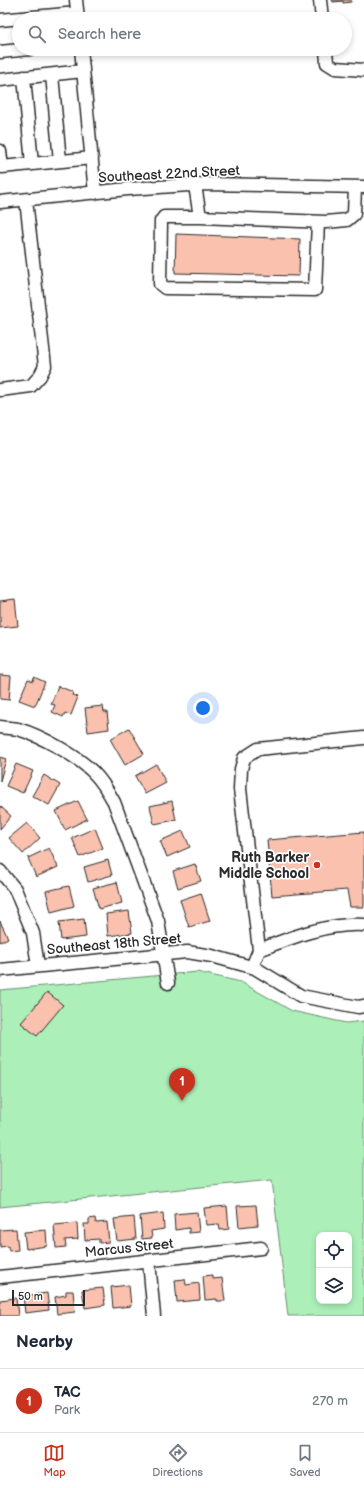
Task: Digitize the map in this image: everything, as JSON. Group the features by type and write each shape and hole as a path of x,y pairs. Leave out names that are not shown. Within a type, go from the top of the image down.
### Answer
{"street":[{"path":"76,0 77,12"},
{"path":"320,0 321,12"},
{"path":"0,20 12,19"},
{"path":"0,52 12,51"},
{"path":"82,56 95,192"},
{"path":"326,56 327,63 335,68 364,70"},
{"path":"0,80 83,71"},
{"path":"52,75 60,161"},
{"path":"24,77 32,164"},
{"path":"0,151 2,167 92,158"},
{"path":"195,185 200,217"},
{"name":"Southeast 22nd Street","path":"0,202 128,189 195,185 359,187"},
{"path":"318,222 315,290 165,288 160,284 161,221 164,217 318,222 347,220 354,214 359,187"},
{"path":"0,390 31,386 40,376 45,366 26,200"},
{"path":"0,727 18,729 45,740 66,751 93,771 103,784 114,802 158,921 168,983"},
{"path":"252,967 259,950 240,788 241,769 244,758 258,749 364,738"},
{"path":"0,871 15,888 33,933 38,966"},
{"path":"259,950 300,934 350,924 364,925"},
{"name":"Southeast 18th Street","path":"0,970 187,952 212,956 252,967 301,996 358,1007 364,1006"},
{"name":"Marcus Street","path":"0,1277 261,1248"},
{"path":"149,1261 154,1316"}],"green space":[{"path":"197,972 241,982 292,1011 346,1023 364,1021 364,1316 288,1316 272,1180 0,1207 0,990"}],"building":[{"path":"332,0 351,0 351,2 333,2"},
{"path":"176,234 300,239 299,276 175,273"},
{"path":"15,599 18,626 0,628 0,601"},
{"path":"0,675 11,676 9,700 0,699"},
{"path":"34,677 45,682 35,706 19,700 28,679 33,681"},
{"path":"58,686 73,692 72,695 78,697 71,715 65,713 63,717 52,712 55,705 51,704"},
{"path":"103,706 104,712 107,712 109,729 88,732 85,708"},
{"path":"129,728 144,754 125,765 110,739"},
{"path":"0,757 6,759 0,781"},
{"path":"16,764 33,771 23,793 6,786"},
{"path":"156,764 166,783 145,794 135,776"},
{"path":"44,775 60,785 49,805 32,796"},
{"path":"78,801 87,819 65,830 56,811"},
{"path":"172,801 176,820 154,824 150,806"},
{"path":"0,806 11,816 0,829"},
{"path":"27,823 40,838 23,854 9,838"},
{"path":"95,828 103,848 80,857 72,838"},
{"path":"183,831 190,847 167,857 160,841"},
{"name":"Ruth Barker Middle School","path":"364,832 364,907 350,907 347,890 272,896 267,840"},
{"path":"49,848 58,867 36,877 28,858"},
{"path":"108,860 112,875 88,882 84,867"},
{"path":"195,864 201,881 178,888 173,871"},
{"path":"117,882 122,903 99,909 93,888"},
{"path":"69,886 74,906 51,912 46,891"},
{"path":"201,893 210,921 189,927 180,900"},
{"path":"129,911 132,933 108,936 106,914"},
{"path":"84,919 86,937 61,940 59,922"},
{"path":"0,921 8,938 0,942"},
{"path":"47,992 63,1005 37,1036 21,1023"},
{"path":"256,1205 258,1225 239,1227 237,1206"},
{"path":"227,1206 229,1229 220,1230 219,1224 206,1225 204,1208"},
{"path":"197,1212 199,1232 189,1233 189,1228 175,1230 174,1214"},
{"path":"163,1213 164,1229 151,1231 152,1238 142,1239 140,1216"},
{"path":"134,1217 136,1239 117,1241 114,1219"},
{"path":"95,1218 96,1223 107,1222 109,1242 99,1243 99,1239 85,1240 84,1224 89,1224 89,1219"},
{"path":"77,1223 78,1239 65,1240 66,1247 56,1248 54,1225"},
{"path":"16,1229 18,1250 9,1251 8,1246 0,1247 0,1230"},
{"path":"46,1230 47,1246 26,1249 24,1232"},
{"path":"213,1275 213,1279 222,1278 225,1301 217,1301 217,1299 205,1300 203,1276"},
{"path":"185,1279 186,1285 199,1283 200,1300 177,1302 175,1280"},
{"path":"129,1285 131,1306 113,1308 111,1287"},
{"path":"103,1288 105,1305 85,1308 82,1290"},
{"path":"66,1291 73,1291 75,1312 57,1314 55,1297 66,1295"},
{"path":"47,1293 49,1310 25,1313 23,1296"},
{"path":"16,1298 18,1316 0,1316 0,1300"}],"place":[{"name":"Ruth Barker Middle School","path":"317,865"},
{"name":"TAC","path":"182,1101"}]}
